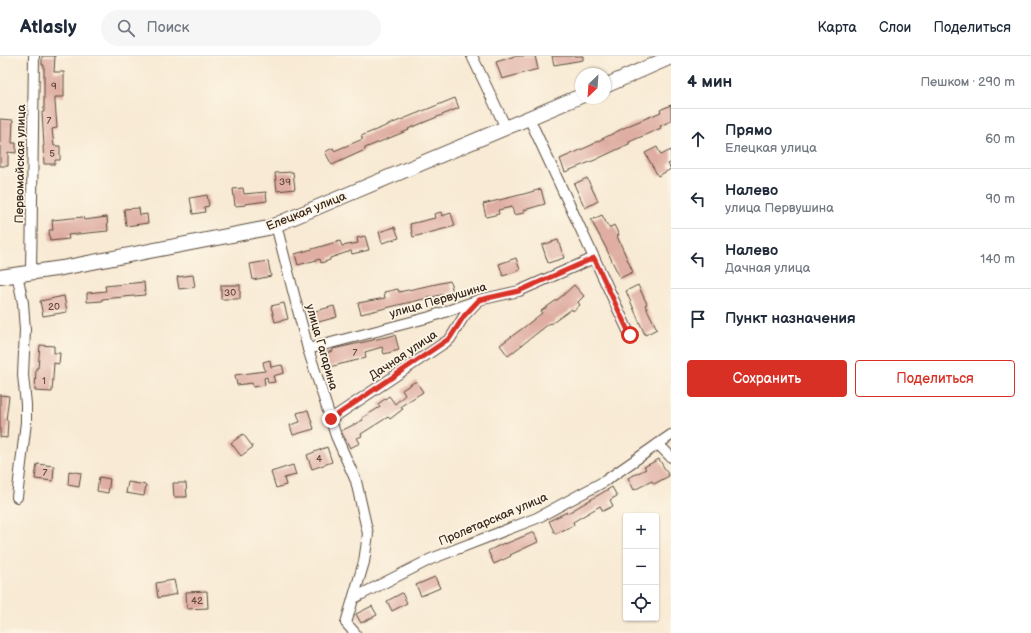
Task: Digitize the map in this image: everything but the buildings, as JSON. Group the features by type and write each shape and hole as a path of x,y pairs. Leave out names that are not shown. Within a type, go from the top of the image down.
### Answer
{"main road":[{"path":"611,83 671,57"},
{"name":"Елецкая улица","path":"0,277 70,266 261,230 575,99"}],"street":[{"name":"Первомайская улица","path":"17,497 26,416 23,376 25,330 23,304 34,56"},
{"path":"472,56 506,128"},
{"path":"529,118 630,335"},
{"name":"улица Гагарина","path":"276,225 308,349 336,436 356,481 368,534 364,562 346,623 355,633"},
{"name":"улица Первушина","path":"308,349 430,317 479,300 519,291 594,258"},
{"name":"Дачная улица","path":"331,419 450,338 464,316 479,300"},
{"name":"Пролетарская улица","path":"354,598 431,559 537,518 605,481 671,435"},
{"path":"658,444 671,457"}],"route":[{"path":"331,419 450,338 464,316 479,300 519,291 594,258 630,335"}]}
